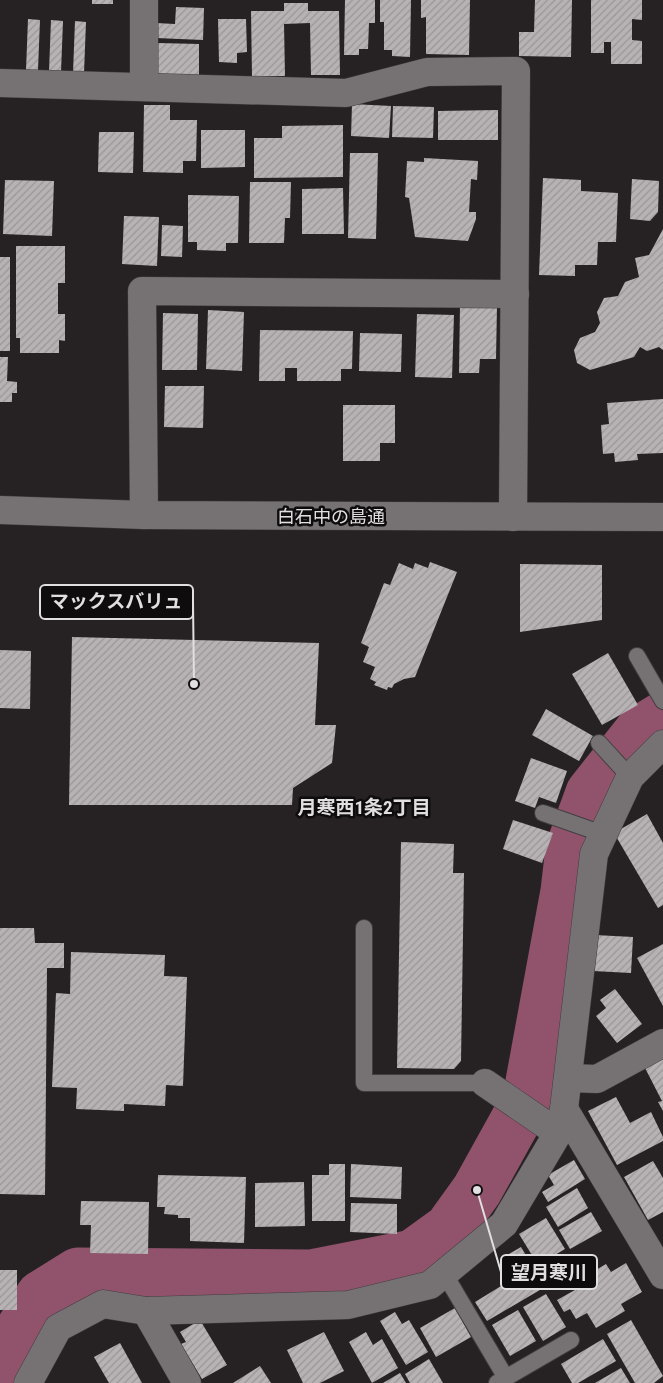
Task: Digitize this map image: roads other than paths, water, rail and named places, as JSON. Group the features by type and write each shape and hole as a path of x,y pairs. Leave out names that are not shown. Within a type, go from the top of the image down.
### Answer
{"street":[{"path":"144,0 144,87"},
{"path":"0,83 346,94 426,72 516,71 513,517"},
{"path":"144,515 142,291 515,294"},
{"name":"白石中の島通","path":"0,510 144,515 663,517"},
{"path":"28,1383 58,1328 103,1304 146,1311 348,1305 430,1285 504,1224 561,1121 568,1078 596,832 627,773 663,744"},
{"path":"568,1078 597,1080 663,1043"},
{"path":"485,1083 536,1117 561,1121 661,1267"},
{"path":"146,1311 187,1383"}],"lane":[{"path":"637,656 661,697"},
{"path":"603,747 627,773"},
{"path":"542,814 596,832"},
{"path":"364,928 364,1083 485,1083"},
{"path":"444,1273 502,1381 571,1340"}],"waterway":[{"path":"0,1364 41,1296 78,1273 311,1275 413,1255 449,1229 477,1190 528,1098 566,891 571,848 591,793 640,731 663,717"}],"place":[{"name":"マックスバリュ","path":"194,684"},
{"name":"望月寒川","path":"477,1190"}],"district":[{"name":"月寒西1条2丁目","path":"364,807"}]}
